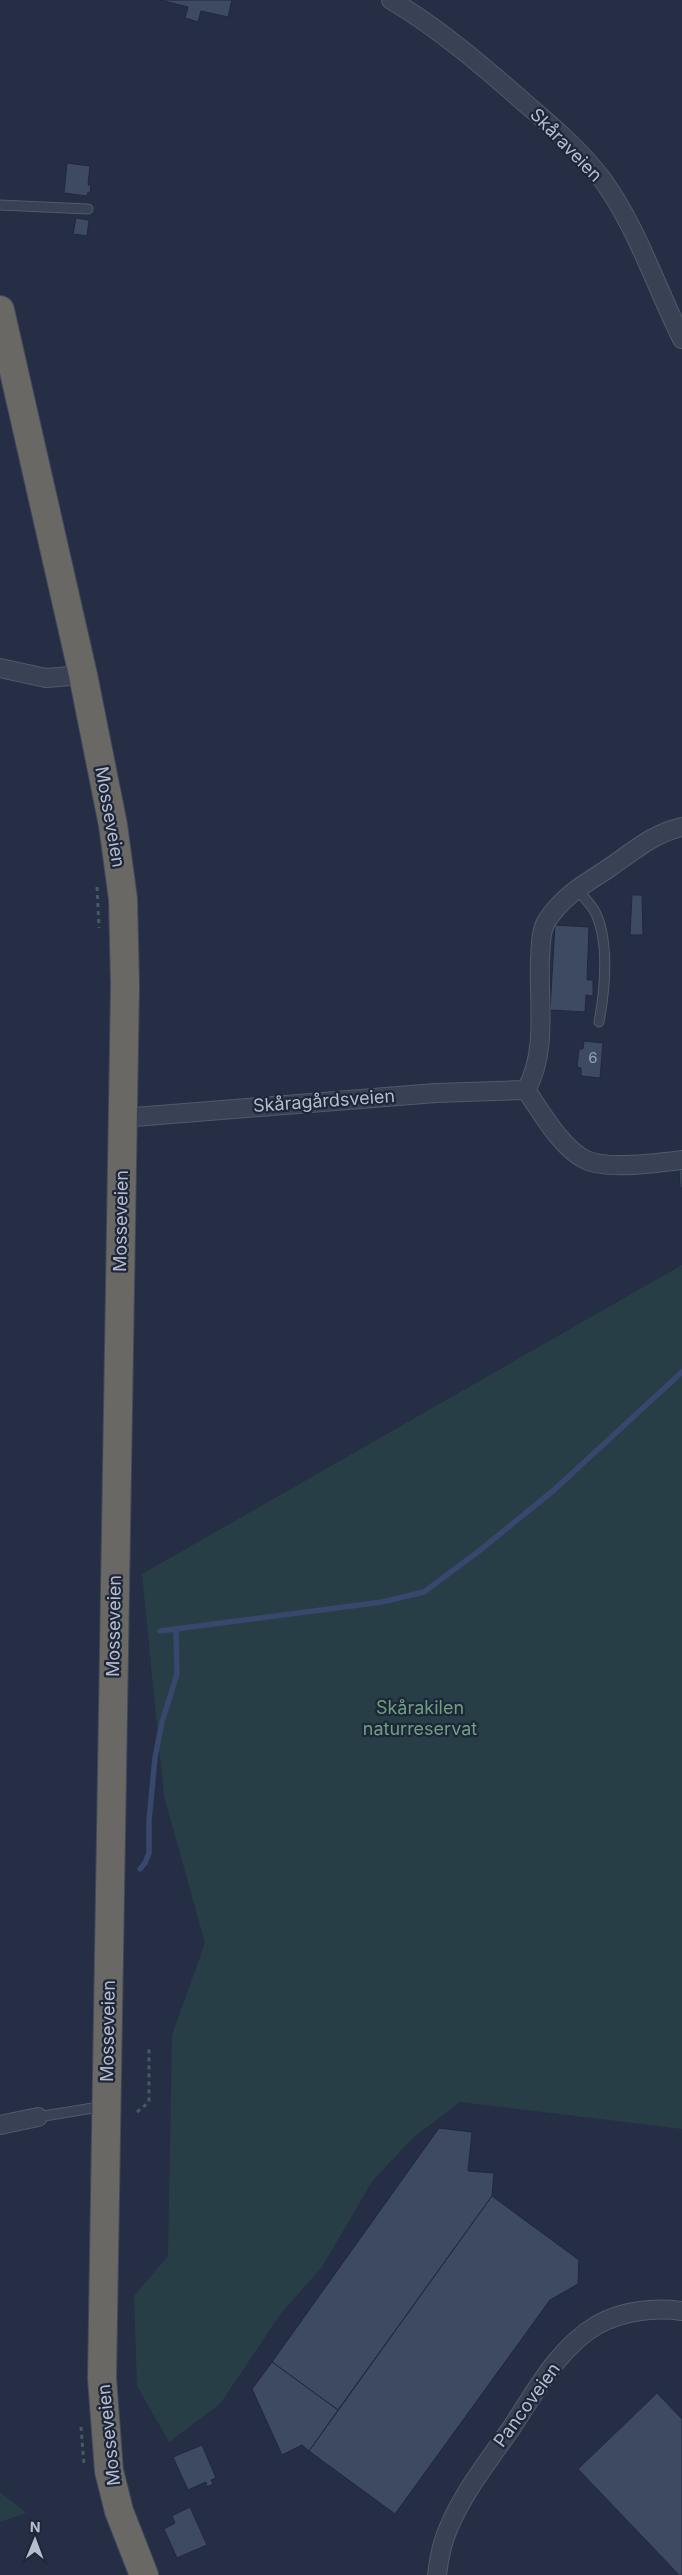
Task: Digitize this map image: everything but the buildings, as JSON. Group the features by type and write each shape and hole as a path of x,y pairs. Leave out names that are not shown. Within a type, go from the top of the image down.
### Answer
{"highway":[{"name":"Mosseveien","path":"0,310 83,674 113,825 122,899 125,985 102,2350 105,2430 109,2471 119,2511 144,2575"}],"street":[{"name":"Skåraveien","path":"391,0 479,63 560,134 602,179 631,230 682,339"},
{"path":"0,668 46,678 83,674"},
{"path":"682,828 662,834 576,888 553,912 542,932 538,991 539,1045 536,1067 526,1090 559,1138 586,1160 616,1164 644,1164 682,1160"},
{"name":"Skåragårdsveien","path":"122,1118 436,1093 526,1090"},
{"path":"0,2125 38,2118"},
{"name":"Pancoveien","path":"437,2575 443,2544 459,2506 541,2383 571,2345 598,2325 625,2314 655,2310 682,2311"}],"lane":[{"path":"0,205 88,209"},
{"path":"576,888 593,909 603,938 604,997 599,1022"},
{"path":"38,2118 107,2106"}],"path":[{"path":"96,884 99,932"},
{"path":"137,2112 149,2102 149,2046"},
{"path":"81,2420 84,2466"}],"green space":[{"name":"Skårakilen naturreservat","path":"682,1265 682,2129 460,2102 414,2137 373,2180 322,2267 282,2312 220,2404 169,2442 137,2386 134,2296 168,2256 172,2035 205,1943 164,1796 142,1574"},
{"path":"0,2492 26,2513 0,2522"}],"waterway":[{"path":"160,1631 382,1602 424,1592 479,1551 554,1490 682,1372"},
{"path":"140,1869 149,1853 149,1820 155,1758 162,1722 177,1674 176,1631"}]}
